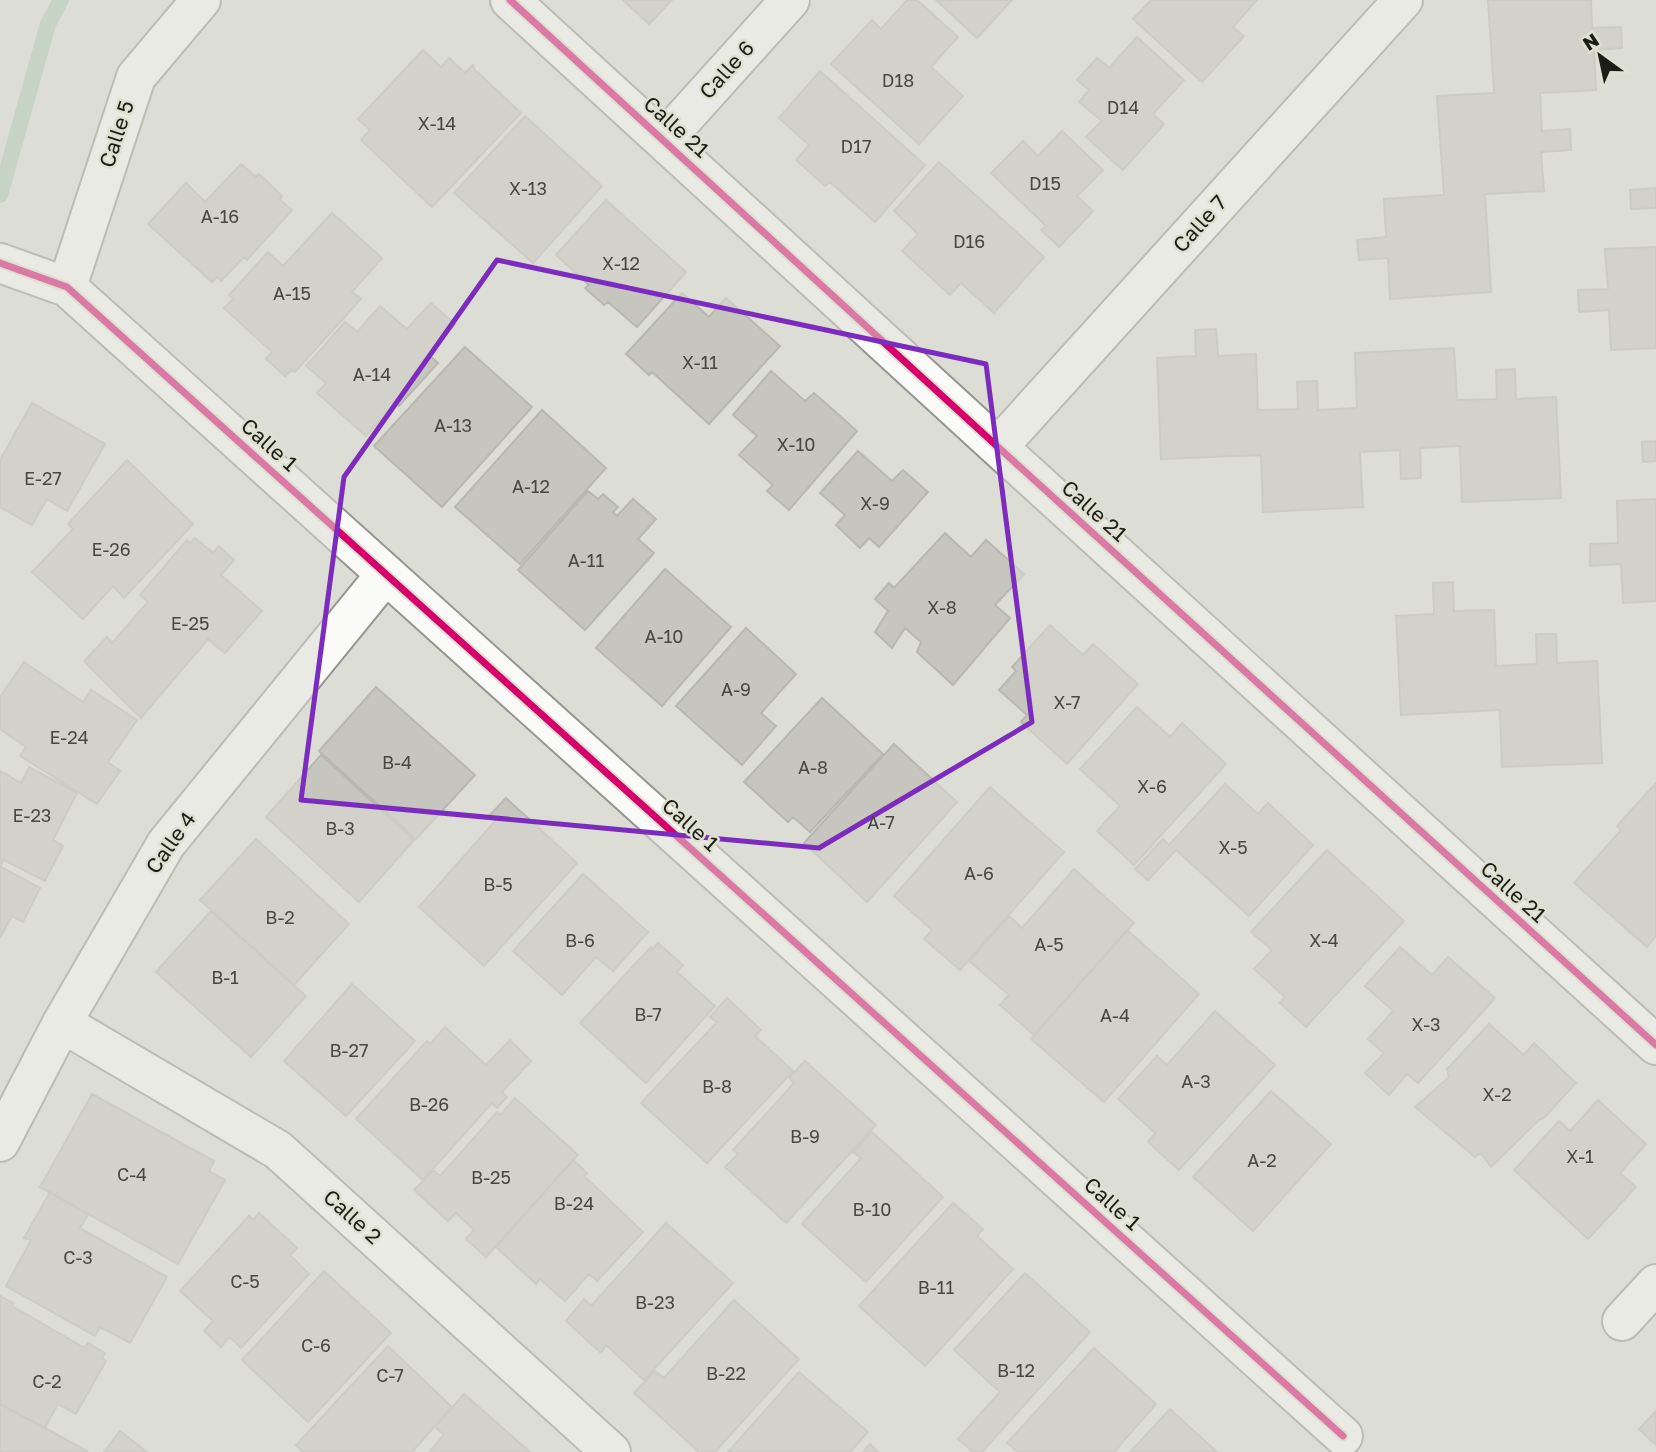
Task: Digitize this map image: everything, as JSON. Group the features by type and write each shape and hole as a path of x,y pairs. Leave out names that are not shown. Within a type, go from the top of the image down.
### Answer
{"street":[{"name":"Calle 5","path":"67,287 136,77 201,0"},
{"name":"Calle 21","path":"510,0 1656,1045"},
{"name":"Calle 6","path":"664,140 790,0"},
{"name":"Calle 7","path":"998,447 1403,0"},
{"name":"Calle 1","path":"0,263 67,287 1343,1436"},
{"name":"Calle 4","path":"0,1142 62,1023 166,844 386,574"},
{"name":"Calle 2","path":"62,1023 278,1150 611,1452"},
{"path":"1622,1321 1656,1284"}],"highlighted area":[{"path":"497,260 986,364 1032,722 819,848 301,800 344,477"}],"building":[{"path":"623,0 672,0 649,24"},
{"path":"907,0 917,0 958,37 931,67 963,96 919,144 831,64 872,20 881,29"},
{"path":"936,0 1012,0 977,38"},
{"path":"1151,0 1257,0 1233,27 1244,36 1202,82 1133,19"},
{"path":"1488,0 1591,0 1592,28 1621,27 1622,48 1594,50 1596,90 1540,93 1542,131 1570,129 1571,150 1541,152 1544,191 1485,194 1491,292 1390,299 1388,258 1359,260 1357,240 1386,237 1384,199 1444,195 1437,96 1494,93"},
{"path":"1137,37 1184,80 1153,114 1164,124 1123,170 1086,137 1102,121 1079,102 1089,90 1077,80 1097,58 1109,68"},
{"path":"423,50 441,67 449,58 465,73 473,65 475,70 521,113 432,207 361,140 370,130 358,119"},
{"path":"820,71 925,165 875,222 830,182 825,186 796,160 809,145 779,118"},
{"path":"525,116 602,186 533,263 454,193"},
{"path":"1062,131 1103,170 1077,196 1093,211 1059,247 1041,230 1046,226 991,173 1023,141 1038,156"},
{"path":"939,162 1044,257 994,313 961,283 950,295 902,251 918,234 894,211"},
{"path":"241,164 256,177 259,174 282,196 279,199 292,210 247,260 244,257 221,281 217,277 212,282 148,224 186,183 205,202"},
{"path":"1656,188 1656,208 1631,209 1630,190"},
{"path":"606,200 686,272 637,327 608,302 604,305 585,288 589,285 556,255"},
{"path":"332,213 382,258 352,292 361,299 295,372 291,370 285,376 266,359 272,352 224,308 233,299 229,295 268,252 283,266"},
{"path":"1656,247 1656,348 1611,350 1609,310 1579,312 1578,290 1608,289 1605,249"},
{"path":"682,293 709,317 726,298 780,346 709,424 652,372 649,375 626,354"},
{"path":"431,303 455,324 429,355 438,363 399,406 395,403 366,436 317,393 326,383 306,366 345,322 357,332 380,306 407,329"},
{"path":"1216,329 1218,356 1256,354 1258,410 1298,409 1297,382 1317,381 1318,410 1357,408 1355,353 1454,348 1457,400 1497,399 1496,370 1515,369 1516,399 1556,397 1561,498 1462,502 1460,446 1420,448 1421,478 1401,479 1400,450 1360,452 1363,507 1263,512 1261,455 1161,459 1157,358 1196,356 1195,330"},
{"path":"465,347 532,407 442,507 374,446"},
{"path":"771,371 805,401 814,393 857,431 789,510 767,491 773,485 739,455 757,436 733,415"},
{"path":"32,403 105,444 67,511 47,499 32,525 0,507 0,460"},
{"path":"542,410 606,468 520,564 455,507"},
{"path":"1656,441 1656,461 1643,462 1642,442"},
{"path":"858,451 892,481 903,470 928,492 879,547 869,538 860,548 836,525 845,515 820,493"},
{"path":"127,460 193,524 124,598 113,586 83,619 32,572 73,529 68,524"},
{"path":"588,491 598,499 603,494 618,507 613,512 617,516 633,499 656,519 638,539 654,553 585,630 518,570"},
{"path":"1656,499 1656,601 1623,603 1621,564 1590,566 1590,544 1618,543 1617,501"},
{"path":"945,533 971,557 986,540 1024,574 995,605 1010,618 953,685 917,652 921,642 905,628 892,648 875,632 888,611 875,599 889,583 894,588"},
{"path":"195,538 213,553 219,546 234,560 221,575 262,611 225,653 208,639 141,718 84,661 107,637 112,643 148,602 140,595 187,540 190,543"},
{"path":"665,569 731,627 662,706 596,648"},
{"path":"1453,582 1454,611 1494,610 1496,666 1537,664 1536,634 1556,634 1557,663 1597,661 1602,763 1502,767 1500,710 1401,715 1396,616 1434,614 1433,583"},
{"path":"1050,625 1083,655 1093,644 1138,684 1067,764 1021,722 1027,715 999,690 1016,671 1012,667"},
{"path":"746,628 796,674 761,713 776,726 742,765 676,706"},
{"path":"24,662 83,702 91,690 137,720 108,762 120,771 97,804 20,756 26,747 0,729 0,697"},
{"path":"376,687 475,775 416,839 319,751"},
{"path":"822,698 883,754 810,832 793,817 788,822 744,782"},
{"path":"1137,707 1170,737 1182,723 1226,764 1134,865 1097,831 1120,806 1080,769"},
{"path":"894,744 957,802 867,902 804,843"},
{"path":"321,755 414,840 359,902 266,817"},
{"path":"29,767 77,793 53,840 63,846 45,881 4,860 0,862 0,771 21,783"},
{"path":"1656,783 1656,936 1647,947 1574,883 1621,830 1617,826"},
{"path":"1225,784 1258,814 1268,803 1313,845 1249,916 1176,850 1148,880 1135,869 1163,839 1169,845"},
{"path":"990,787 1064,852 960,970 924,939 932,930 894,896"},
{"path":"506,798 577,863 484,966 419,907 496,820 490,815"},
{"path":"256,839 349,924 294,985 200,900"},
{"path":"1327,850 1404,921 1306,1027 1280,1003 1285,997 1254,969 1272,950 1251,932"},
{"path":"0,862 1,867 40,888 23,922 12,916 0,938"},
{"path":"1074,869 1134,923 1034,1035 1000,1005 1009,995 969,961 1009,916 1022,928"},
{"path":"583,874 648,932 613,971 596,957 562,995 513,951"},
{"path":"211,911 306,996 251,1057 156,972"},
{"path":"1127,930 1199,994 1104,1102 1031,1039"},
{"path":"658,943 683,965 677,972 715,1006 646,1083 580,1023 651,947 653,949"},
{"path":"1400,947 1432,975 1448,957 1495,998 1418,1083 1407,1074 1389,1095 1365,1073 1384,1053 1368,1039 1393,1011 1365,986"},
{"path":"352,984 415,1041 346,1116 284,1061"},
{"path":"727,998 761,1030 755,1036 793,1071 707,1163 641,1103 717,1022 710,1017"},
{"path":"1215,1011 1275,1065 1179,1170 1148,1142 1155,1133 1118,1099 1157,1056 1167,1065"},
{"path":"1489,1024 1524,1055 1534,1043 1576,1083 1544,1118 1491,1167 1481,1153 1475,1157 1415,1107 1449,1077 1447,1069"},
{"path":"445,1027 486,1065 510,1040 531,1061 502,1092 507,1097 497,1108 492,1103 423,1180 356,1119 427,1041 430,1044"},
{"path":"805,1061 876,1125 786,1223 725,1167 738,1154 733,1150 794,1083 789,1078"},
{"path":"1271,1091 1331,1144 1253,1231 1193,1177"},
{"path":"92,1094 214,1161 209,1171 225,1180 178,1264 40,1187"},
{"path":"515,1098 578,1155 486,1257 466,1239 474,1230 456,1213 448,1221 414,1190 433,1170 440,1176 497,1112 500,1115"},
{"path":"1598,1100 1646,1144 1620,1173 1636,1187 1588,1239 1514,1170 1559,1121 1570,1131"},
{"path":"872,1132 943,1197 866,1282 802,1224 861,1158 853,1152"},
{"path":"573,1160 587,1173 584,1176 643,1232 597,1281 589,1274 565,1301 540,1279 536,1284 496,1247"},
{"path":"50,1192 88,1214 80,1228 167,1277 130,1343 100,1327 95,1336 6,1286 31,1240 24,1238"},
{"path":"953,1203 983,1229 977,1236 1013,1269 925,1366 859,1306"},
{"path":"259,1213 297,1248 290,1255 309,1274 241,1348 230,1337 221,1347 204,1331 213,1321 180,1291 249,1216 253,1220"},
{"path":"666,1223 733,1283 644,1380 606,1345 601,1353 566,1321 584,1299 591,1306"},
{"path":"324,1271 391,1333 308,1422 242,1360"},
{"path":"1025,1273 1090,1332 982,1452 973,1452 958,1439 1000,1392 954,1350"},
{"path":"0,1296 13,1303 12,1306 85,1348 88,1343 105,1353 102,1358 106,1361 76,1414 58,1404 45,1428 0,1404"},
{"path":"734,1300 799,1359 715,1452 699,1452 634,1393 655,1371 664,1378"},
{"path":"388,1346 452,1407 412,1452 303,1452 296,1445"},
{"path":"1094,1348 1156,1404 1114,1452 1018,1452 1007,1443"},
{"path":"799,1372 868,1432 850,1452 728,1452"},
{"path":"464,1394 530,1452 429,1452 444,1435 435,1427"},
{"path":"0,1404 87,1451 0,1452"},
{"path":"1170,1409 1217,1452 1130,1452"},
{"path":"1656,1411 1656,1445 1639,1429"},
{"path":"120,1431 147,1452 104,1452"},
{"path":"870,1444 878,1452 863,1452"}],"waterway":[{"path":"0,195 48,24 61,0"}],"cycle path":[{"path":"510,0 1656,1045"},
{"path":"0,263 67,287 1343,1436"}]}
